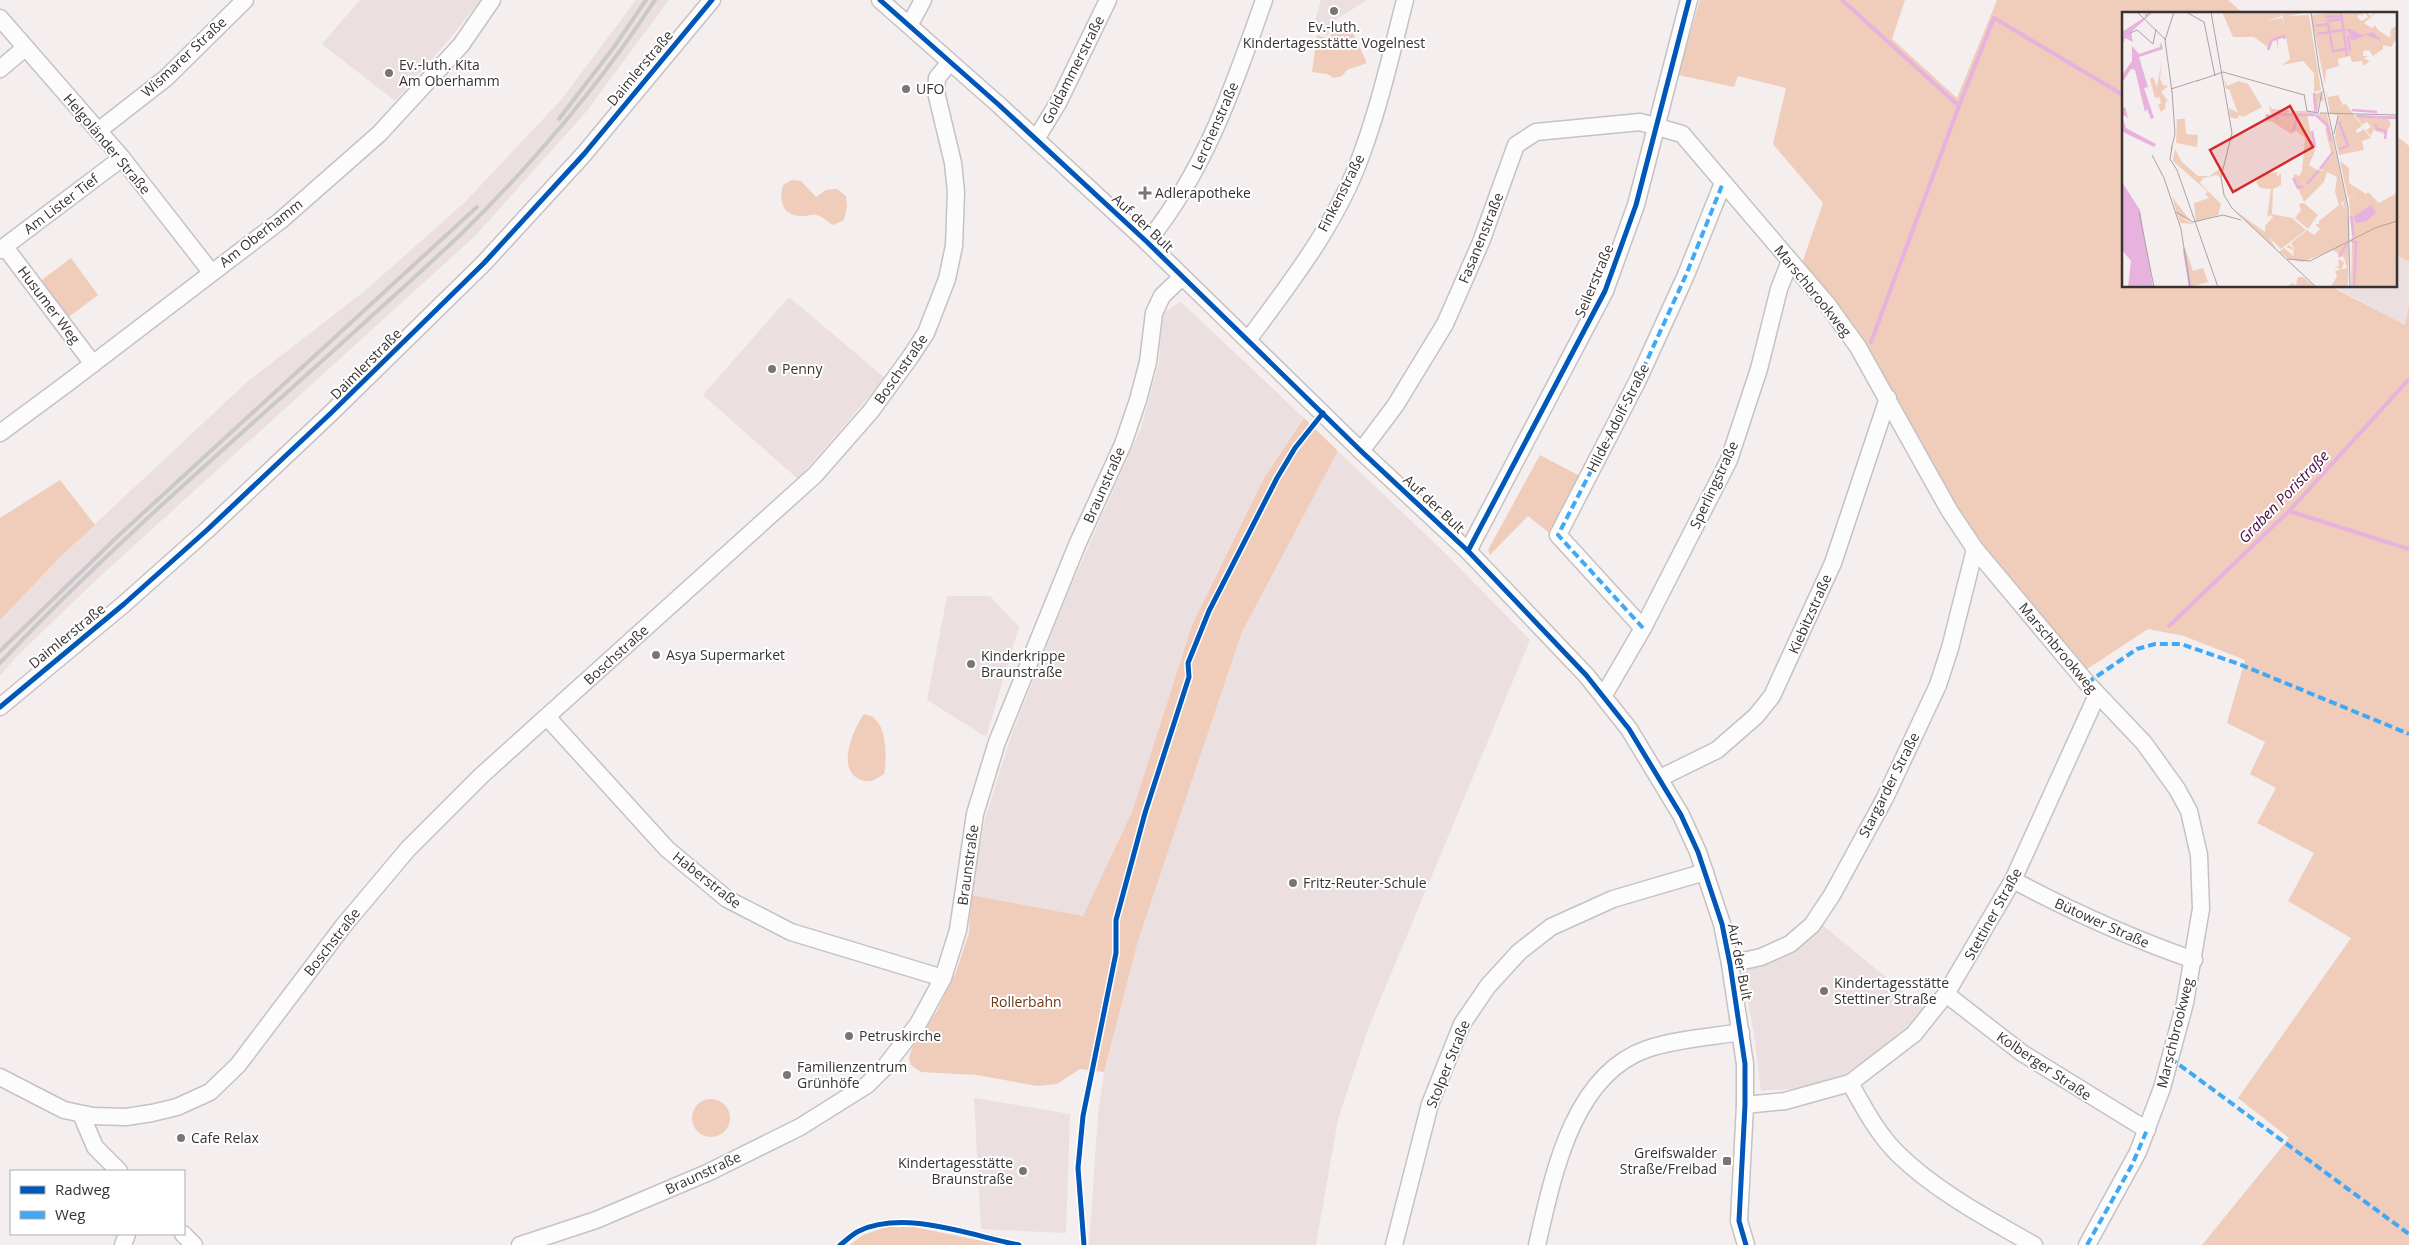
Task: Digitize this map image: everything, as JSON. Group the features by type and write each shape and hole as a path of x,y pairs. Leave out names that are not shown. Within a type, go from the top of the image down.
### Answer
{"street":[{"name":"Wismarer Straße","path":"98,131 166,78 245,0"},
{"name":"Am Oberhamm","path":"0,433 280,221 379,134 462,45 492,0"},
{"name":"Daimlerstraße","path":"0,708 124,604 207,530 331,413 484,263 584,154 712,0"},
{"name":"Auf der Bult","path":"880,0 910,24 1148,242 1361,451 1468,551 1604,695 1629,729 1681,815 1705,872 1722,924 1745,1064 1745,1105 1738,1221 1746,1245"},
{"path":"910,24 923,0"},
{"name":"Goldammerstraße","path":"1036,139 1063,94 1108,0"},
{"name":"Lerchenstraße","path":"1148,242 1194,175 1208,146 1230,96 1264,0"},
{"name":"Finkenstraße","path":"1248,340 1287,287 1321,234 1350,183 1362,154 1405,0"},
{"name":"Seilerstraße","path":"1468,551 1605,291 1636,205 1689,0"},
{"name":"Helgoländer Straße","path":"0,18 122,158 211,272"},
{"path":"0,69 25,48"},
{"name":"Boschstraße","path":"0,1077 64,1110 81,1114 126,1117 152,1113 177,1107 210,1092 238,1065 344,925 398,860 482,775 547,718 612,656 807,484 871,411 926,333 951,266 955,238 955,178 936,92 937,78 950,62"},
{"name":"Fasanenstraße","path":"1361,451 1395,406 1445,324 1482,242 1516,145 1536,132 1640,122 1657,125"},
{"name":"Marschbrookweg","path":"1657,125 1682,134 1827,304 1858,347 1949,510 1975,549 2097,695 2144,743 2177,789 2188,811 2198,855 2201,909 2194,960 2172,1050 2147,1130 2132,1165 2087,1245"},
{"name":"Am Lister Tief","path":"2,249 122,158"},
{"name":"Hilde-Adolf-Straße","path":"1643,628 1558,535 1638,380 1686,276 1723,183"},
{"name":"Husumer Weg","path":"2,249 93,364"},
{"name":"Sperlingstraße","path":"1604,695 1643,628 1728,460 1760,369 1779,289 1790,261"},
{"name":"Braunstraße","path":"520,1245 596,1220 707,1173 800,1127 835,1107 867,1085 884,1068 918,1024 943,978 963,903 975,814 997,742 1074,554 1123,444 1138,400 1148,362 1154,313 1162,296 1182,276"},
{"name":"Kiebitzstraße","path":"1660,778 1717,750 1756,716 1772,696 1833,563 1888,398"},
{"name":"Stargarder Straße","path":"1730,964 1761,957 1790,944 1812,925 1832,895 1884,798 1938,685 1950,648 1975,549"},
{"name":"Stettiner Straße","path":"1745,1105 1785,1101 1850,1083 1914,1034 1946,994 2013,880 2097,695"},
{"name":"Haberstraße","path":"547,718 667,849 727,899 790,932 943,978"},
{"name":"Stolper Straße","path":"1394,1245 1430,1104 1462,1024 1488,986 1518,952 1551,927 1612,899 1705,872"},
{"name":"Bütower Straße","path":"2013,880 2067,909 2132,938 2194,960"},
{"name":"Kolberger Straße","path":"1946,994 2022,1054 2147,1130"},
{"path":"1537,1245 1547,1203 1572,1123 1591,1090 1615,1065 1647,1049 1741,1032"},
{"path":"1850,1083 1870,1120 1897,1153 1958,1201 2034,1245"},
{"path":"81,1114 95,1147 118,1170"},
{"path":"184,1235 194,1245"}],"shaded area":[{"name":"Ev.-luth. Kita Am Oberhamm","path":"360,0 480,1 395,101 322,44"},
{"path":"636,0 669,0 586,112 475,236 95,581 15,658 0,676 0,620 62,555 246,383 367,289 465,202 561,100"},
{"name":"Ev.-luth. Kindertagesstätte Vogelnest","path":"1321,0 1367,0 1332,22 1328,36 1312,31"},
{"path":"2396,255 2409,262 2409,305 2405,325 2336,288 2396,288"},
{"path":"789,297 885,378 798,479 703,395"},
{"path":"1181,302 1304,418 1264,478 1192,625 1132,812 1083,916 971,895 985,819 1011,736 1070,588 1141,428 1159,362 1163,313"},
{"name":"Fritz-Reuter-Schule","path":"1338,451 1448,556 1530,640 1368,1029 1338,1119 1316,1245 1089,1245 1098,1115 1104,1072 1138,941 1242,632"},
{"name":"Kinderkrippe Braunstraße","path":"947,596 990,596 1019,627 986,737 927,700"},
{"name":"Kindertagesstätte Stettiner Straße","path":"1821,924 1926,1010 1887,1044 1844,1075 1799,1088 1761,1091 1754,1034 1742,972 1789,955 1809,940"},
{"name":"Kindertagesstätte Braunstraße","path":"974,1098 1070,1114 1066,1233 981,1229"}],"green space":[{"path":"1700,0 1905,0 1892,39 1957,98 1997,0 2228,0 2242,12 2122,12 2122,288 2337,288 2405,325 2409,305 2409,1245 2202,1245 2289,1138 2238,1098 2351,938 2288,901 2314,853 2257,823 2276,788 2250,774 2265,742 2227,723 2245,660 2184,636 2148,629 2084,671 1985,552 1801,266 1823,203 1773,144 1786,88 1738,76 1734,87 1678,75"},
{"path":"1347,20 1367,63 1347,70 1342,76 1334,78 1327,74 1312,72 1317,35 1330,39 1333,27"},
{"path":"2398,137 2409,146 2409,262 2396,255 2396,142"},
{"path":"792,180 801,181 816,197 826,190 837,189 846,196 847,207 844,220 833,225 818,216 802,216 789,213 783,206 781,196 783,185"},
{"path":"71,258 98,295 66,319 39,282"},
{"name":"Rollerbahn","path":"1304,418 1338,451 1242,632 1138,941 1104,1072 1080,1069 1057,1084 1037,1086 977,1075 921,1072 911,1065 909,1058 912,1048 937,1011 956,972 969,933 971,895 1083,916 1132,812 1192,625 1264,478"},
{"path":"1540,455 1580,476 1549,533 1528,516 1490,555 1488,550"},
{"path":"60,480 95,525 62,555 0,620 0,518"},
{"path":"864,714 873,717 879,724 885,745 886,761 884,774 875,780 869,781 859,779 852,774 848,757 852,738"},
{"path":"711,1099 725,1104 730,1118 725,1132 711,1137 697,1132 692,1118 697,1104"},
{"path":"886,1227 914,1227 1002,1245 850,1245 863,1235"}],"waterway":[{"path":"1842,0 1959,106 1994,18 2122,94"},
{"path":"1871,342 1959,106"},
{"name":"Graben Poristraße","path":"2169,626 2289,511 2409,379"},
{"path":"2289,511 2409,549"}],"railway":[{"path":"559,119 614,47 646,0"},
{"path":"0,663 85,577 418,274 484,211 563,124 611,63 655,0"},
{"path":"0,651 117,537 477,207"}],"marked path":[{"path":"1643,628 1558,535 1638,380 1686,275 1723,183"},
{"path":"2087,683 2137,649 2155,644 2181,644 2239,664 2409,734"},
{"path":"2170,1058 2409,1234"},
{"path":"2087,1245 2132,1165 2147,1130"}],"cycle path":[{"path":"0,707 124,604 207,530 331,413 484,263 584,154 712,0"},
{"path":"880,0 999,105 1147,242 1361,451 1468,551 1586,675 1629,729 1681,815 1698,852 1722,924 1745,1064 1745,1105 1739,1221 1746,1245"},
{"path":"1468,551 1605,291 1636,205 1689,0"},
{"path":"1084,1245 1078,1168 1083,1116 1116,953 1116,920 1145,813 1189,677 1188,663 1209,611 1277,478 1295,448 1323,413"},
{"path":"840,1245 859,1231 877,1225 897,1223 939,1226 1019,1245"}],"place":[{"name":"Ev.-luth. Kindertagesstätte Vogelnest","path":"1334,11"},
{"name":"Ev.-luth. Kita Am Oberhamm","path":"389,73"},
{"name":"UFO","path":"906,89"},
{"name":"Adlerapotheke","path":"1145,193"},
{"name":"Penny","path":"772,369"},
{"name":"Asya Supermarket","path":"656,655"},
{"name":"Kinderkrippe Braunstraße","path":"971,664"},
{"name":"Fritz-Reuter-Schule","path":"1293,883"},
{"name":"Kindertagesstätte Stettiner Straße","path":"1824,991"},
{"name":"Petruskirche","path":"849,1036"},
{"name":"Familienzentrum Grünhöfe","path":"787,1075"},
{"name":"Cafe Relax","path":"181,1138"},
{"name":"Greifswalder Straße/Freibad","path":"1727,1161"},
{"name":"Kindertagesstätte Braunstraße","path":"1023,1171"}]}
